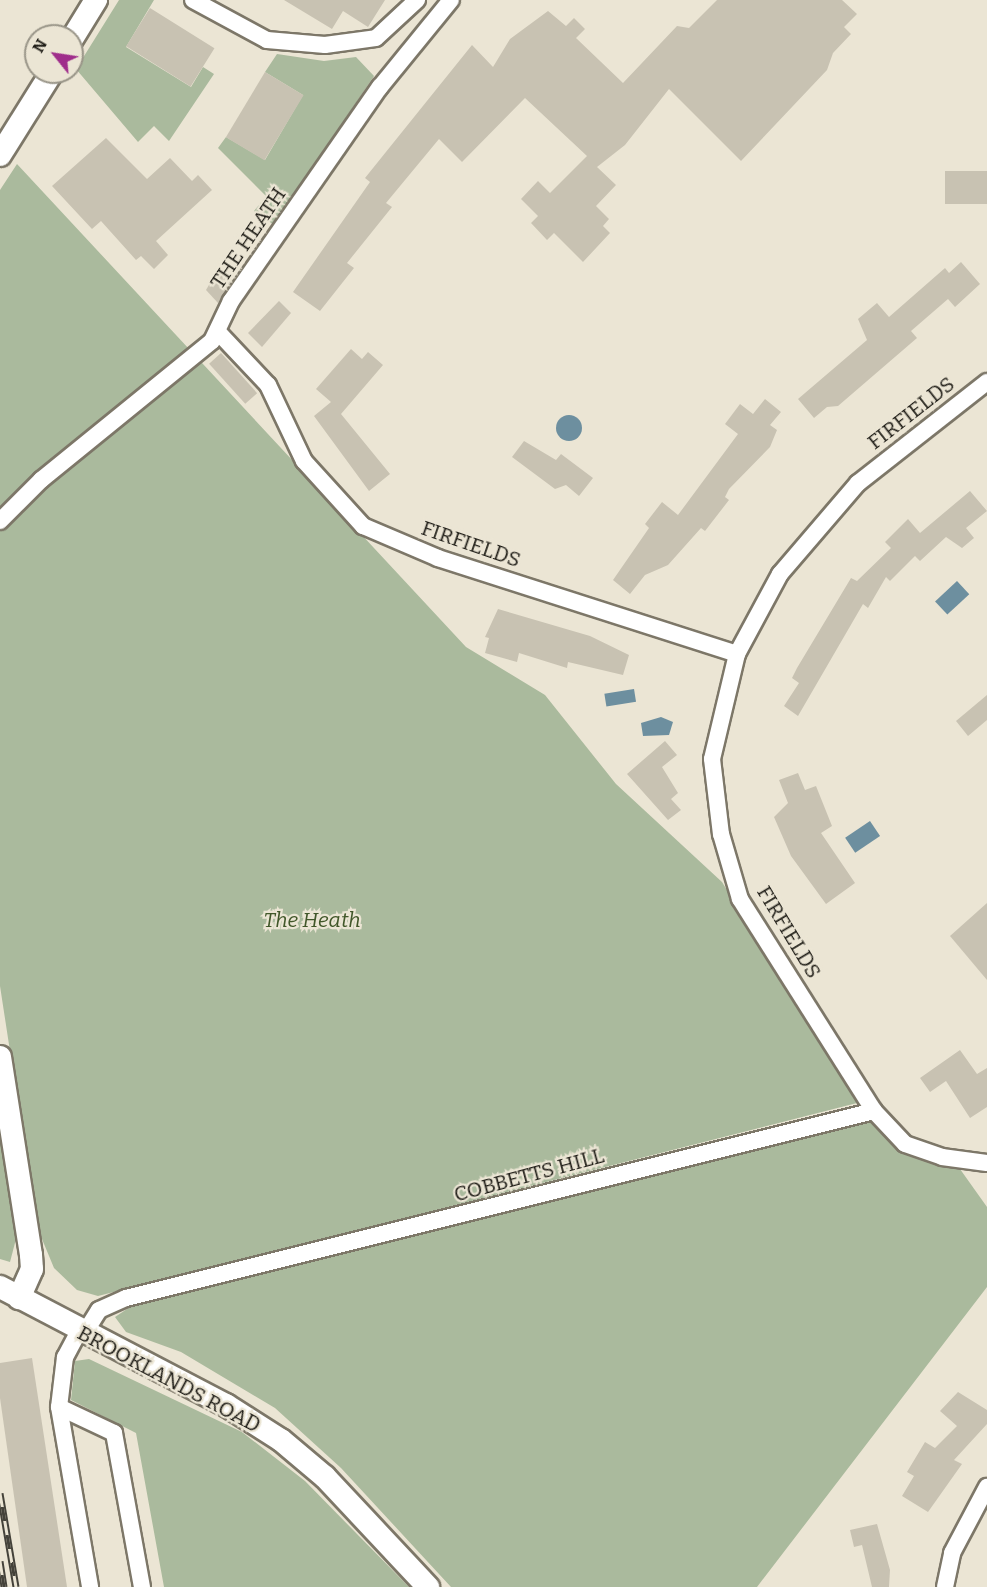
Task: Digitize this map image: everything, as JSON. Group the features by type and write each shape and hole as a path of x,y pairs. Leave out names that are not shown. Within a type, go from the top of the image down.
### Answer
{"main road":[{"path":"81,24 96,0"},
{"path":"0,155 44,84"},
{"path":"0,1057 32,1255 32,1269 10,1293"},
{"name":"BROOKLANDS ROAD","path":"10,1293 226,1405 281,1440 325,1477 428,1587"}],"street":[{"path":"193,0 267,40 325,45 376,38 417,0"},
{"name":"THE HEATH","path":"0,521 219,332 231,301 380,87 451,0"},
{"name":"FIRFIELDS","path":"219,332 267,385 304,461 363,526 438,558 737,654"},
{"name":"FIRFIELDS","path":"874,1111 740,899 721,834 712,759 737,654 780,574 818,526 858,483 987,382"},
{"path":"874,1111 905,1144 942,1157 987,1163"},
{"name":"COBBETTS HILL","path":"90,1587 59,1407 65,1357 99,1310 126,1298 874,1111"},
{"path":"59,1407 114,1433 142,1587"},
{"path":"945,1587 952,1553 987,1487"}],"green space":[{"path":"119,0 154,0 126,47 191,87 203,67 214,74 169,141 154,126 138,142 84,78 84,56"},
{"path":"277,54 324,61 356,57 374,76 274,225 254,211 266,196 218,148 226,137 265,160 303,95 265,72"},
{"name":"The Heath","path":"17,164 466,647 545,695 616,784 722,882 857,1103 98,1296 77,1290 54,1268 37,1227 0,986 0,190"},
{"path":"874,1116 902,1149 960,1169 987,1207 987,1287 757,1587 451,1587 341,1468 275,1408 181,1352 126,1332 115,1317 130,1307"},
{"path":"0,1136 16,1239 10,1262 0,1259"},
{"path":"89,1359 242,1432 305,1481 409,1587 164,1587 136,1433 71,1400 75,1361"}],"water":[{"path":"569,415 578,419 582,428 578,437 569,441 560,437 556,428 560,419"},
{"path":"957,581 969,594 947,615 935,601"},
{"path":"634,689 636,702 606,707 604,694"},
{"path":"661,717 673,722 669,735 643,736 641,723"},
{"path":"870,821 880,836 855,853 845,838"}],"building":[{"path":"284,0 385,0 368,27 343,11 332,29"},
{"path":"717,0 842,0 857,14 844,27 851,34 833,53 827,70 741,161 669,89 625,145 597,167 616,185 596,206 609,219 603,226 610,233 583,262 554,233 547,240 531,223 538,216 521,199 538,181 550,193 587,156 525,98 462,162 439,139 386,203 392,207 347,263 354,268 320,311 293,292 370,182 365,178 472,45 493,67 510,39 548,11 566,26 574,18 585,29 576,38 623,83 677,26 689,28"},
{"path":"150,8 214,48 191,86 126,46"},
{"path":"265,72 304,95 264,160 226,137"},
{"path":"106,138 147,179 170,158 192,181 198,175 212,190 156,241 168,255 154,269 141,256 136,260 101,221 92,229 52,186"},
{"path":"945,171 987,171 987,204 945,204"},
{"path":"961,262 980,284 955,307 948,299 911,331 917,338 838,406 827,407 814,418 798,399 867,340 858,319 877,303 889,317 945,268 949,273"},
{"path":"217,271 232,280 218,303 206,290"},
{"path":"279,301 291,313 262,347 248,333"},
{"path":"351,349 362,359 368,352 383,365 341,414 390,474 369,491 314,416 331,402 316,389"},
{"path":"221,353 257,393 245,404 209,364"},
{"path":"765,399 781,412 770,425 777,430 770,447 729,489 725,497 729,500 705,531 701,528 668,565 645,575 630,594 613,580 649,528 645,524 662,502 678,515 738,434 725,424 740,404 753,414"},
{"path":"524,441 556,460 561,454 593,478 579,496 566,485 555,489 512,457"},
{"path":"970,491 987,511 966,528 974,538 962,548 946,537 920,561 915,556 890,581 886,577 868,608 863,604 798,716 784,706 799,683 792,678 797,668 851,578 857,581 891,548 885,542 908,519 920,533"},
{"path":"498,609 590,636 629,655 623,675 568,662 567,668 519,653 517,662 485,653 489,638 485,637"},
{"path":"987,695 987,720 968,736 956,721"},
{"path":"665,741 677,755 662,767 678,793 671,799 681,810 668,820 627,774"},
{"path":"798,773 805,790 816,786 832,826 821,833 855,883 826,904 791,856 774,817 788,803 779,780"},
{"path":"987,903 987,980 950,936"},
{"path":"960,1050 977,1074 987,1068 987,1107 970,1118 946,1081 930,1092 920,1078"},
{"path":"32,1358 67,1587 27,1587 0,1398 0,1363"},
{"path":"958,1392 987,1410 987,1424 954,1460 962,1464 928,1512 902,1496 914,1476 907,1472 925,1442 935,1448 957,1426 940,1411"},
{"path":"877,1524 890,1570 889,1587 872,1587 862,1545 854,1547 850,1530"}],"railway":[{"path":"0,1493 16,1587"},
{"path":"0,1561 4,1587"}]}
